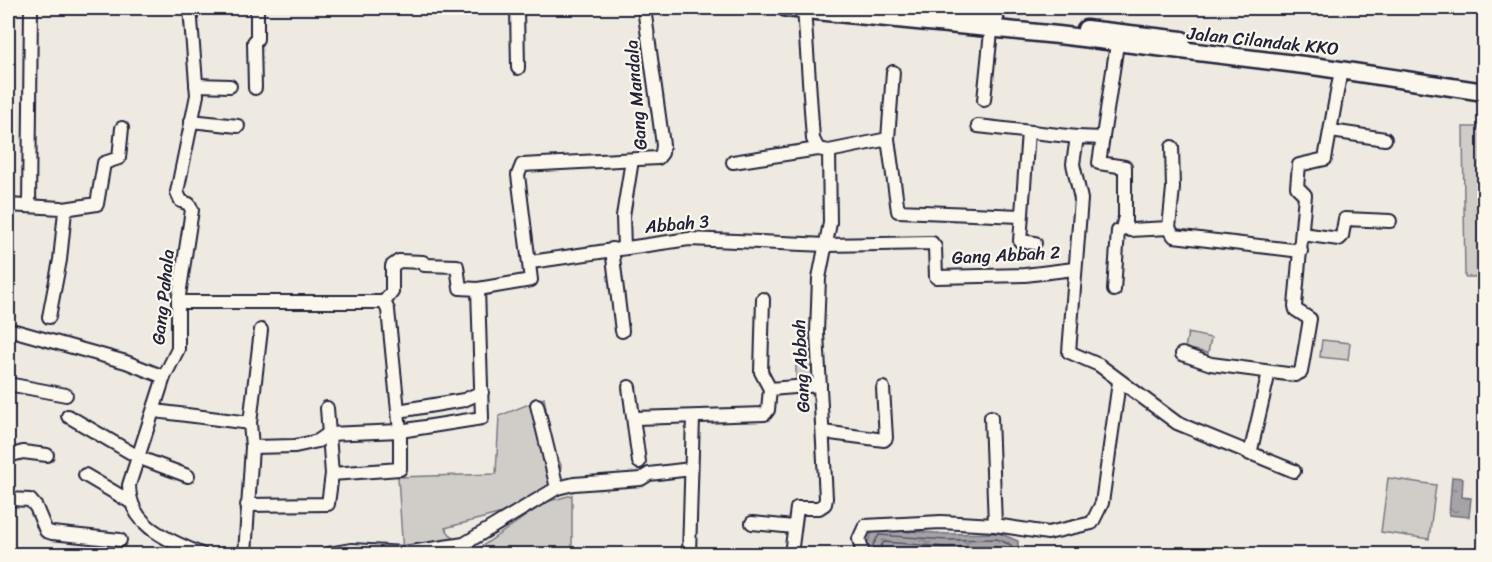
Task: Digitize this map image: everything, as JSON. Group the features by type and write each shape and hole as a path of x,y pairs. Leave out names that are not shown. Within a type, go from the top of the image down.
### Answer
{"street":[{"path":"29,206 31,8"},
{"name":"Gang Pahala","path":"129,501 129,485 140,458 164,377 178,349 178,302 192,210 189,204 181,201 177,192 192,121 196,85 190,8"},
{"path":"255,88 254,42 257,39 257,8"},
{"path":"518,8 518,68"},
{"name":"Gang Mandala","path":"531,262 518,175 522,165 658,159 662,153 644,8"},
{"name":"Jalan Cilandak KKO","path":"786,8 992,23 1320,62"},
{"name":"Gang Abbah","path":"791,555 797,507 819,508 825,504 817,299 830,223 823,150 813,139 804,8"},
{"name":"Jalan Cilandak KKO","path":"906,8 1118,44 1343,64 1485,92"},
{"path":"984,100 992,23"},
{"path":"1118,44 1099,162 1125,167 1125,226 1130,230 1169,228"},
{"path":"1182,354 1211,364 1299,374 1310,319 1296,310 1305,195 1297,187 1299,165 1325,159 1343,64"},
{"name":"Jalan Cilandak KKO","path":"1380,70 1485,81"},
{"path":"893,72 888,139 898,211 1021,216"},
{"path":"196,85 230,86"},
{"path":"192,121 238,126"},
{"path":"978,126 1103,138"},
{"path":"8,205 64,209 97,204 104,163 119,158 122,128"},
{"path":"1331,131 1385,139"},
{"path":"1028,132 1020,241 1035,243"},
{"path":"1077,136 1073,164 1081,199 1069,352 1099,365 1177,423 1293,471"},
{"path":"733,162 888,139"},
{"path":"1172,147 1173,188 1169,228 1174,236 1301,251"},
{"path":"622,331 618,248 632,160"},
{"path":"50,317 60,260 64,209"},
{"path":"1114,290 1118,231 1122,229 1124,219"},
{"path":"1302,234 1339,239 1342,236 1345,219 1390,221"},
{"name":"Abbah 3","path":"531,262 618,248 709,238 827,245"},
{"name":"Gang Abbah 2","path":"827,245 932,243 935,247 936,277 1025,275 1074,269"},
{"path":"384,302 392,292 392,266 399,261 457,266 460,288 478,289 531,280 531,262"},
{"path":"252,447 295,446 318,441 328,434 400,431 482,418 478,289"},
{"path":"635,418 765,414 768,410 770,389 761,372 763,299"},
{"path":"178,302 384,302"},
{"path":"332,474 399,470 400,431 388,310 384,302"},
{"path":"8,329 126,362 164,377"},
{"path":"245,555 252,447 250,423 261,330"},
{"path":"1250,454 1269,372"},
{"path":"863,555 858,539 865,526 941,522 995,525 1048,533 1092,523 1102,503 1119,382"},
{"path":"8,384 66,395"},
{"path":"770,389 820,386"},
{"path":"629,387 635,418 634,436 639,462"},
{"path":"823,432 884,440 886,438 883,388"},
{"path":"398,411 453,402 482,392"},
{"path":"537,405 557,488"},
{"path":"247,505 328,504 332,474 327,408"},
{"path":"155,411 250,423"},
{"path":"68,416 140,458 188,476"},
{"path":"689,555 693,417"},
{"path":"991,417 995,525"},
{"path":"8,456 23,452 47,455"},
{"path":"329,555 352,550 404,553 464,544 557,488 641,479 650,474 692,469"},
{"path":"85,476 129,501 140,519 160,536 201,555"},
{"path":"8,500 30,500 36,507 46,531 120,540"},
{"path":"752,523 794,527"}],"shaded area":[{"path":"1463,127 1484,127 1484,277 1465,277"},
{"path":"1188,333 1211,338 1208,353 1185,348"},
{"path":"1322,340 1350,343 1348,360 1320,357"},
{"path":"796,366 818,366 818,387 796,388"},
{"path":"544,398 553,447 561,465 559,481 502,513 445,528 463,551 478,549 546,502 572,495 572,554 403,554 398,477 496,474 499,416"},
{"path":"1388,478 1436,485 1429,539 1381,532"}],"water":[{"path":"1452,477 1463,478 1462,497 1471,498 1469,517 1449,515"},
{"path":"874,528 947,534 999,533 1018,541 1018,554 869,554 866,546"}]}
